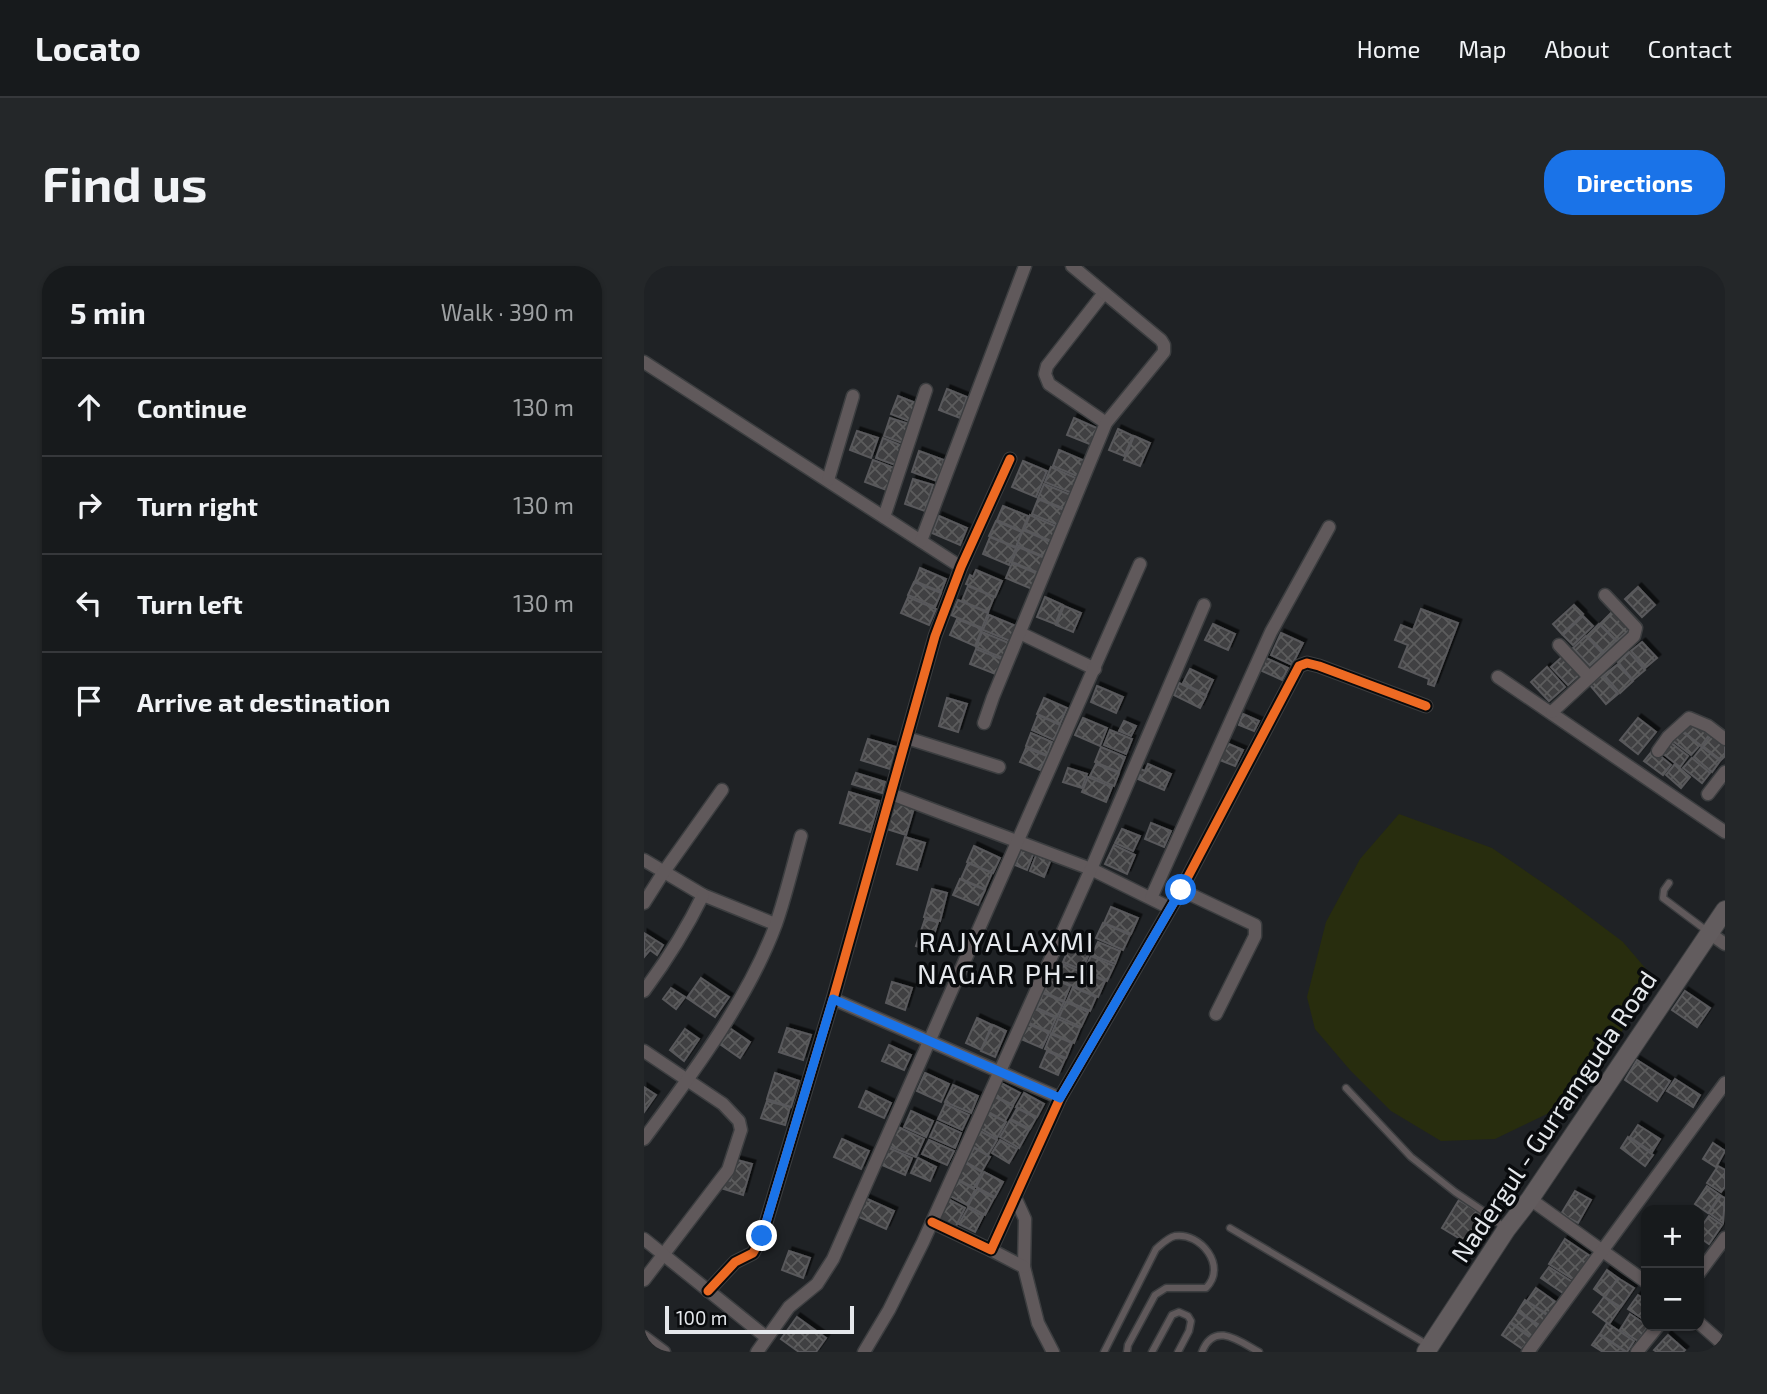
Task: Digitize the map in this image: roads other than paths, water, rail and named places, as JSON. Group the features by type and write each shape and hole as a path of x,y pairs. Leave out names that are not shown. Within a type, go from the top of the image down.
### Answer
{"main road":[{"name":"Nadergul - Gurramguda Road","path":"1428,1349 1725,910"}],"street":[{"path":"921,541 1025,266"},
{"path":"985,723 993,697 1106,423 1164,352 1161,340 1072,266"},
{"path":"1104,293 1047,366 1045,374 1049,384 1106,423"},
{"path":"644,362 961,567"},
{"path":"884,517 926,390"},
{"path":"828,480 853,396"},
{"path":"708,1291 735,1262 753,1253 757,1247 833,999 935,636 961,567 1010,459"},
{"path":"1151,898 1271,632 1329,527"},
{"path":"757,1352 789,1307 817,1284 833,1259 1020,841 1140,564"},
{"path":"1552,712 1634,636 1636,628 1605,594"},
{"path":"863,1352 889,1310 932,1222 1091,869 1204,604"},
{"path":"1020,634 1095,669"},
{"path":"1559,645 1589,677"},
{"path":"990,1250 1060,1098 1181,890 1299,666 1307,663 1319,666 1426,706"},
{"path":"1498,677 1725,832"},
{"path":"1658,751 1668,737 1689,718 1708,726 1725,739"},
{"path":"907,738 999,767"},
{"path":"1708,794 1725,772"},
{"path":"644,903 722,790"},
{"path":"891,794 1091,869 1170,908"},
{"path":"644,1139 687,1081 741,996 775,925 801,836"},
{"path":"644,860 703,895 775,925"},
{"path":"1181,890 1255,925 1255,936 1216,1014"},
{"path":"644,991 682,937 703,895"},
{"path":"1708,932 1725,944"},
{"path":"833,999 1060,1098"},
{"path":"644,1051 723,1104 739,1121 741,1130 728,1170 644,1280"},
{"path":"1528,1352 1725,1083"},
{"path":"1015,1197 1025,1219 1024,1267 1038,1323 1053,1352"},
{"path":"1530,1199 1641,1278"},
{"path":"932,1222 1024,1267"},
{"path":"1703,1268 1725,1238"},
{"path":"644,1239 766,1337"},
{"path":"1704,1326 1723,1339"},
{"path":"1637,1352 1654,1331"},
{"path":"644,1337 664,1352"}],"lane":[{"path":"1669,883 1663,898 1708,932"},
{"path":"1346,1088 1411,1157 1506,1230"},
{"path":"1230,1228 1428,1349"},
{"path":"1104,1352 1156,1249 1167,1239 1177,1236 1190,1239 1211,1254 1215,1268 1213,1281 1206,1288 1166,1288 1156,1296 1128,1345 1127,1352"},
{"path":"1152,1352 1172,1315 1178,1312 1188,1316 1191,1321 1178,1352"},
{"path":"1202,1352 1207,1340 1216,1335 1227,1336 1259,1352"}],"district":[{"name":"RAJYALAXMI NAGAR PH-II","path":"1007,957"}]}
